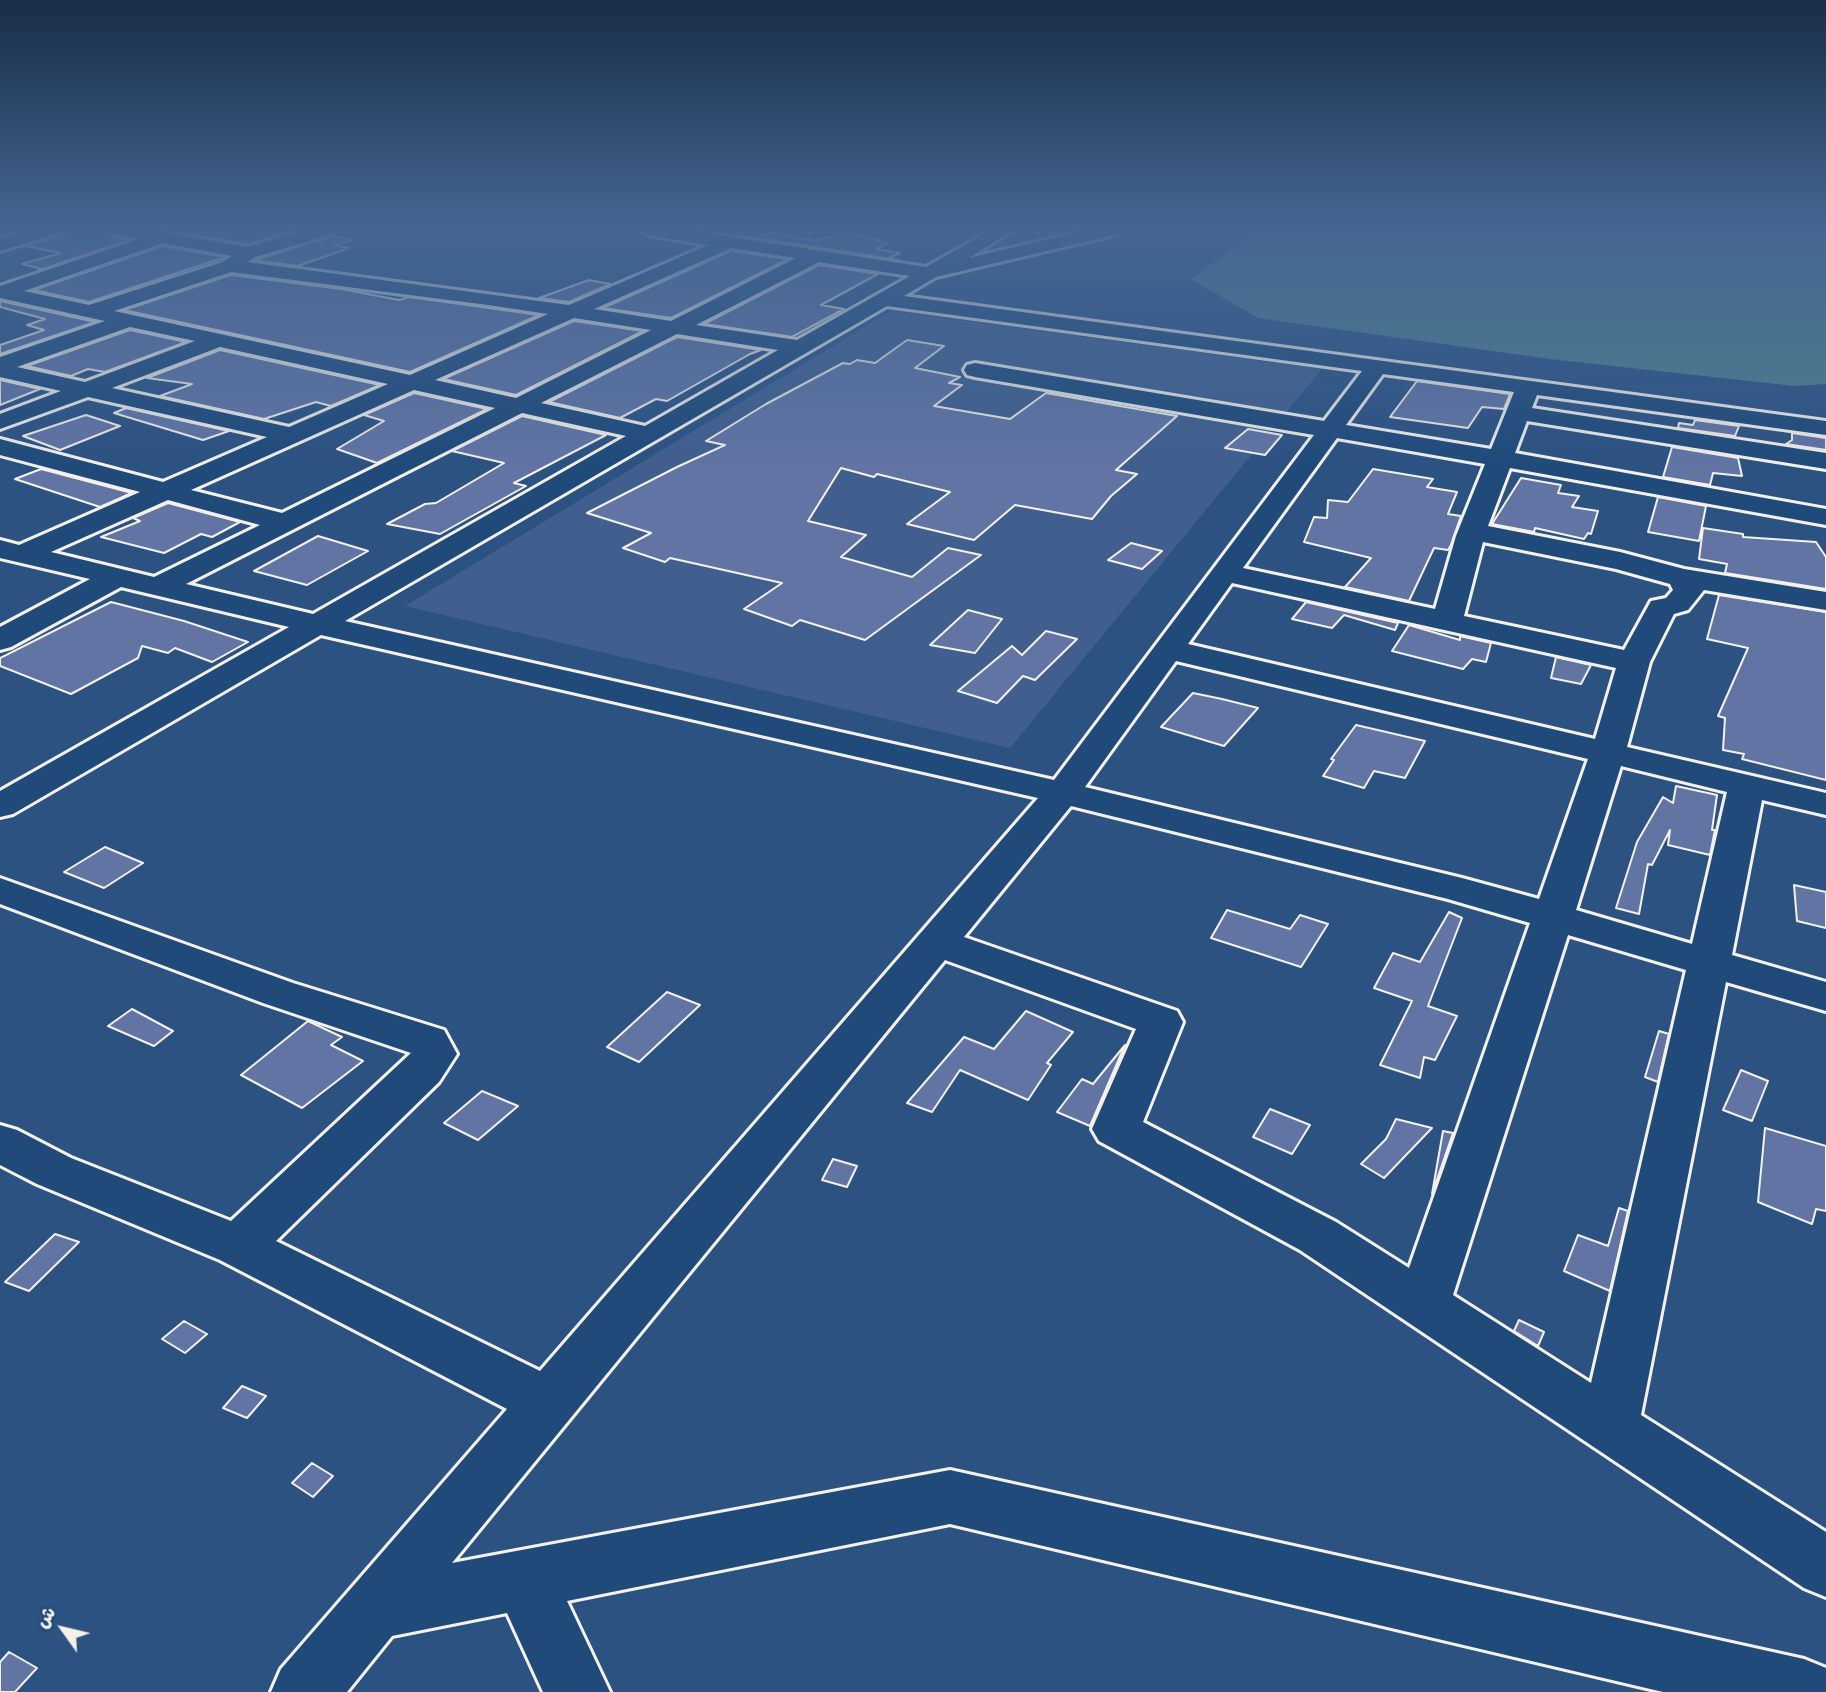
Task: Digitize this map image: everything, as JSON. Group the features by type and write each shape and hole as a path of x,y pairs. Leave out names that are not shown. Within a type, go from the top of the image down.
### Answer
{"street":[{"path":"76,309 649,434"},
{"path":"90,312 99,309"},
{"path":"548,309 800,347"},
{"path":"11,552 167,491 578,309"},
{"path":"159,586 706,309"},
{"path":"0,806 866,309"},
{"path":"954,309 1376,368 1826,461"},
{"path":"0,368 129,320"},
{"path":"0,422 218,340"},
{"path":"0,368 295,436"},
{"path":"304,1692 1063,792 1376,368"},
{"path":"975,370 1499,458 1826,517"},
{"path":"1523,400 1826,428"},
{"path":"1447,621 1472,531 1523,400"},
{"path":"0,447 282,522"},
{"path":"1472,531 1620,561 1682,578 1826,601"},
{"path":"11,552 317,624 1063,792 1462,890 1826,997"},
{"path":"1225,573 1634,662"},
{"path":"0,640 118,576"},
{"path":"1423,1304 1608,752 1634,662 1661,608 1677,604 1689,591 1682,578"},
{"path":"1168,649 1826,803"},
{"path":"1610,1426 1747,785"},
{"path":"0,890 278,993 428,1041 434,1054 423,1072 238,1246"},
{"path":"936,943 1161,1022 1116,1129 1318,1236 1826,1567"},
{"path":"0,1143 54,1171 238,1246 548,1402"},
{"path":"373,1609 950,1497 1804,1692"},
{"path":"524,1580 577,1692"}],"shaded area":[{"path":"891,311 1322,369 1010,748 405,606"}],"green space":[{"path":"1242,309 1826,309 1826,384 1795,386 1550,359 1258,318"}],"building":[{"path":"7,309 36,309 95,322 0,354 0,345 44,330 27,325 45,319"},
{"path":"495,309 539,315 410,372 124,310"},
{"path":"610,309 689,309 671,318"},
{"path":"733,309 844,309 792,337 704,324"},
{"path":"574,321 643,331 516,395 443,379"},
{"path":"130,330 186,342 105,372 88,369 71,376 27,366"},
{"path":"677,337 761,350 667,401 656,399 620,418 549,402"},
{"path":"907,340 944,346 915,368 960,377 949,383 962,385 934,406 1010,419 1046,393 1177,416 1116,470 1137,474 1111,496 1092,519 1015,505 974,540 907,524 950,492 841,468 808,521 866,535 841,557 912,577 948,548 981,555 865,640 800,620 792,626 744,609 782,583 670,558 665,562 623,548 651,533 587,513 725,445 706,441 766,404 843,363 850,364 857,360 875,363"},
{"path":"220,350 380,385 331,406 316,402 264,419 160,396 192,384 147,378"},
{"path":"0,380 40,389 0,405"},
{"path":"1417,381 1510,394 1504,409 1482,407 1468,428 1390,417"},
{"path":"414,393 487,409 377,463 337,449 384,421 364,415"},
{"path":"126,408 229,431 203,440 114,413"},
{"path":"86,415 120,426 60,450 23,436"},
{"path":"522,416 606,435 514,483 526,486 440,534 387,524 425,504 436,503 504,463 452,451"},
{"path":"1695,420 1739,426 1735,436 1678,428 1679,423 1693,425"},
{"path":"1248,429 1282,435 1265,455 1225,448"},
{"path":"1792,433 1826,438 1826,450 1786,444 1792,440"},
{"path":"1672,447 1738,458 1742,476 1713,473 1710,485 1663,477"},
{"path":"41,469 132,493 100,507 15,479"},
{"path":"1373,469 1433,479 1427,487 1457,492 1448,514 1461,516 1451,545 1448,550 1434,548 1409,601 1345,587 1371,558 1304,542 1314,517 1327,518 1328,500 1348,502"},
{"path":"1521,478 1561,485 1558,493 1579,496 1572,507 1598,511 1591,534 1588,533 1584,539 1535,528 1534,532 1492,524"},
{"path":"1658,497 1706,506 1699,541 1648,532"},
{"path":"168,503 240,522 212,537 201,534 164,553 101,537 140,521 133,518"},
{"path":"1703,528 1743,534 1743,537 1816,542 1826,557 1826,589 1725,573 1727,564 1699,559"},
{"path":"318,536 368,551 307,585 254,571"},
{"path":"1131,543 1162,551 1142,569 1108,560"},
{"path":"1719,595 1826,612 1826,780 1742,759 1744,754 1723,750 1725,718 1718,716 1748,648 1707,639"},
{"path":"111,602 184,621 248,642 212,662 175,648 168,653 142,646 138,658 71,694 0,666 0,658"},
{"path":"1306,602 1398,623 1395,630 1344,615 1332,628 1292,619"},
{"path":"968,610 1002,619 975,653 930,645"},
{"path":"1409,625 1460,640 1460,636 1491,643 1486,662 1472,659 1463,669 1392,651"},
{"path":"1046,631 1077,639 1035,680 1023,676 997,703 958,691 1012,646 1022,655"},
{"path":"1556,657 1591,665 1581,684 1551,678"},
{"path":"1193,693 1258,708 1224,746 1161,727"},
{"path":"1356,725 1425,741 1405,778 1374,771 1364,788 1323,776 1334,760 1331,759"},
{"path":"1676,786 1717,795 1710,855 1668,845 1670,830 1652,865 1648,864 1639,914 1616,908 1637,842 1663,797 1673,803"},
{"path":"105,847 143,863 104,888 64,872"},
{"path":"1794,885 1826,892 1826,928 1797,921"},
{"path":"1227,910 1290,929 1300,915 1328,924 1301,967 1211,938"},
{"path":"1449,912 1462,918 1428,1006 1457,1016 1435,1060 1424,1057 1420,1078 1380,1065 1412,1001 1374,988 1393,953 1420,962"},
{"path":"667,992 700,1005 639,1062 607,1047"},
{"path":"132,1009 173,1031 154,1046 108,1026"},
{"path":"1026,1011 1073,1032 1047,1063 1051,1065 1028,1100 960,1070 932,1112 907,1103 964,1037 994,1049"},
{"path":"308,1021 342,1037 331,1045 363,1061 302,1108 241,1075"},
{"path":"1659,1031 1669,1034 1658,1082 1645,1077"},
{"path":"1125,1045 1090,1126 1057,1112 1082,1079 1093,1084"},
{"path":"1741,1070 1768,1081 1752,1121 1723,1110"},
{"path":"482,1091 518,1106 478,1140 444,1123"},
{"path":"1270,1109 1310,1125 1292,1154 1253,1137"},
{"path":"1396,1119 1432,1128 1384,1178 1361,1164 1386,1139"},
{"path":"1765,1128 1826,1146 1826,1211 1816,1209 1812,1224 1758,1202"},
{"path":"1443,1131 1453,1133 1432,1194"},
{"path":"833,1159 857,1166 847,1187 822,1180"},
{"path":"1619,1208 1628,1211 1610,1291 1564,1271 1578,1235 1608,1246"},
{"path":"55,1234 79,1242 29,1291 5,1282"},
{"path":"1519,1320 1544,1332 1538,1346 1514,1331"},
{"path":"184,1321 207,1334 185,1353 162,1339"},
{"path":"242,1386 266,1396 247,1418 223,1408"},
{"path":"312,1463 333,1476 313,1497 292,1483"},
{"path":"9,1652 37,1668 15,1692 0,1692 0,1662"}]}
